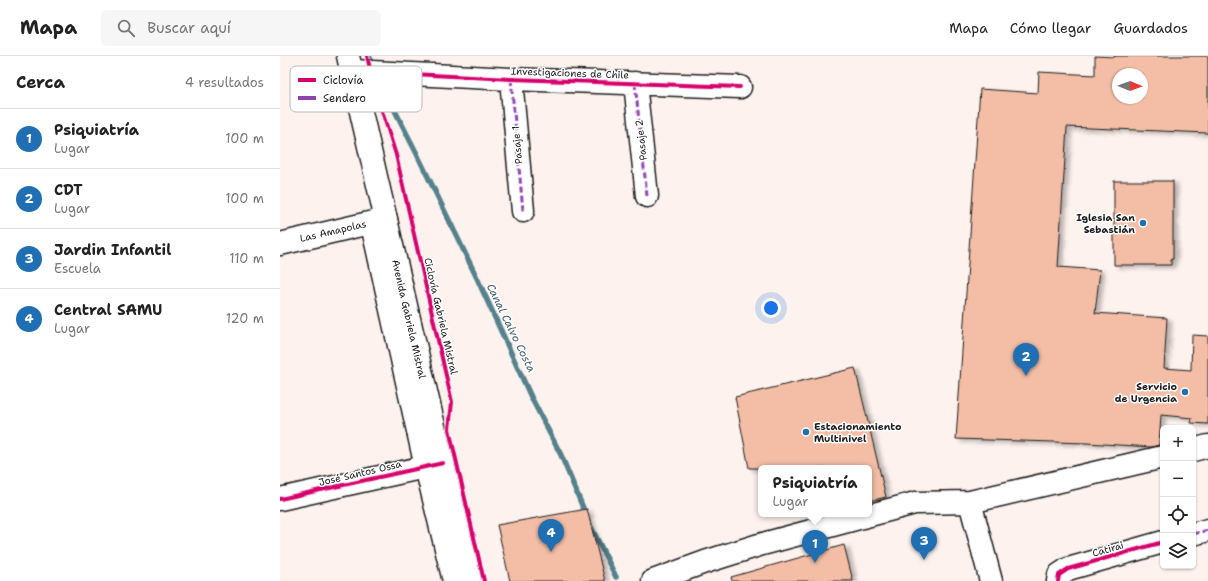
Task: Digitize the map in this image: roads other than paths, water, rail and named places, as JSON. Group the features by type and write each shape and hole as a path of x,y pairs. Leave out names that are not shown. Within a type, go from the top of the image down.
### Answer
{"street":[{"name":"Avenida Gabriela Mistral","path":"334,56 337,66"},
{"name":"Investigaciones de Chile","path":"350,64 371,66"},
{"name":"Investigaciones de Chile","path":"422,71 511,79 740,86"},
{"name":"Pasaje 1","path":"511,79 523,211"},
{"name":"Pasaje 2","path":"635,83 647,196"},
{"name":"Avenida Gabriela Mistral","path":"349,112 379,221"},
{"name":"Avenida Gabriela Mistral","path":"359,112 379,221 434,465 454,581"},
{"name":"Las Amapolas","path":"280,244 379,221"},
{"path":"1196,449 1208,446"},
{"path":"872,515 915,503 970,502 1160,457"},
{"name":"Avenida Gabriela Mistral","path":"434,465 470,581"},
{"name":"José Santos Ossa","path":"280,500 434,465"},
{"path":"970,502 991,581"},
{"path":"654,581 705,562 759,545 863,517"},
{"path":"1196,533 1208,530"},
{"name":"Catirai","path":"1059,578 1068,569 1160,543"}],"waterway":[{"name":"Canal Calvo Costa","path":"369,56 374,66"},
{"name":"Canal Calvo Costa","path":"396,112 477,278 531,397 561,455 586,515"},
{"name":"Canal Calvo Costa","path":"589,523 616,577"}],"place":[{"name":"Iglesia San Sebastián","path":"1143,223"},
{"name":"CDT","path":"1026,376"},
{"name":"Servicio de Urgencia","path":"1185,392"},
{"name":"Estacionamiento Multinivel","path":"806,432"},
{"name":"Central SAMU","path":"551,552"},
{"name":"Jardin Infantil","path":"924,560"},
{"name":"Psiquiatría","path":"815,563"}]}
